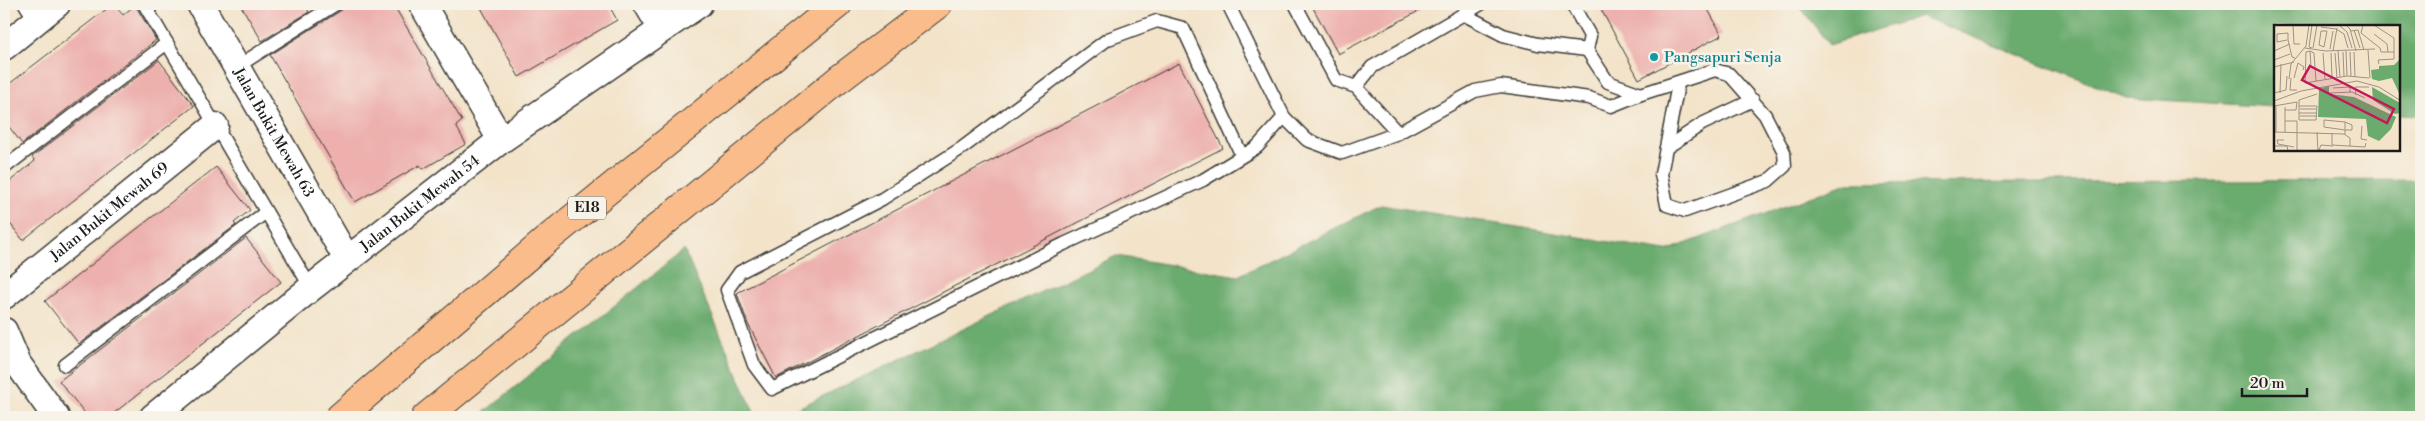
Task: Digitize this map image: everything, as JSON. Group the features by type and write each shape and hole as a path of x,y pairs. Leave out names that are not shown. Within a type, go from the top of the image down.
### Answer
{"highway":[{"name":"E18","path":"340,417 550,237 838,4"},
{"path":"426,417 838,80 938,4"}],"street":[{"path":"4,47 30,12 57,4"},
{"name":"Jalan Bukit Mewah 63","path":"200,4 238,66 347,259"},
{"path":"422,4 501,140"},
{"path":"647,4 662,29"},
{"name":"Jalan Bukit Mewah 54","path":"153,417 310,288 501,140 699,4"},
{"name":"Jalan Bukit Mewah 69","path":"4,296 215,126"},
{"path":"4,331 11,367 56,417"}],"lane":[{"path":"144,4 310,288"},
{"path":"238,66 336,4"},
{"path":"1228,4 1284,117 1307,140 1342,153 1398,133 1475,91 1501,86 1589,98 1610,106 1716,70 1729,74 1765,115 1784,152 1785,166 1768,180 1685,211 1667,205 1661,174 1678,84"},
{"path":"1295,4 1336,80 1356,87 1398,133"},
{"path":"1356,87 1372,67 1481,4"},
{"path":"1572,4 1590,36 1587,50 1608,82 1641,94"},
{"path":"1463,14 1503,35 1538,44 1587,50"},
{"path":"1242,156 1183,28 1157,21 1108,39 962,148 882,199 740,272 727,290 754,366 772,389 1064,244 1203,180 1258,147 1284,117"},
{"path":"4,168 167,43"},
{"path":"1666,148 1702,124 1753,100"},
{"path":"66,365 266,212"}],"green space":[{"path":"1798,4 2421,4 2421,115 2400,114 2400,25 2274,25 2274,107 2126,98 1921,16 1829,45"},
{"path":"2421,180 2421,417 779,417 1116,256 1238,276 1381,205 1666,251 1847,183"},
{"path":"684,250 756,417 478,417"}],"building":[{"path":"113,4 123,15 135,5 156,40 22,144 4,120 4,88"},
{"path":"240,4 304,4 309,12 262,41"},
{"path":"344,4 393,4 462,121 456,126 466,144 423,169 420,165 355,202 270,55 340,11"},
{"path":"479,4 608,4 617,20 519,77"},
{"path":"1311,4 1432,4 1338,54"},
{"name":"Pangsapuri Senja","path":"1598,4 1705,4 1722,35 1639,79"},
{"path":"159,60 194,106 23,240 4,216 4,186 35,161 32,157"},
{"path":"1179,63 1223,148 776,378 748,324 737,293"},
{"path":"216,167 250,210 234,223 236,225 79,344 45,301"},
{"path":"246,238 281,282 109,417 88,417 59,381"}],"place":[{"name":"Pangsapuri Senja","path":"1654,57"}]}
